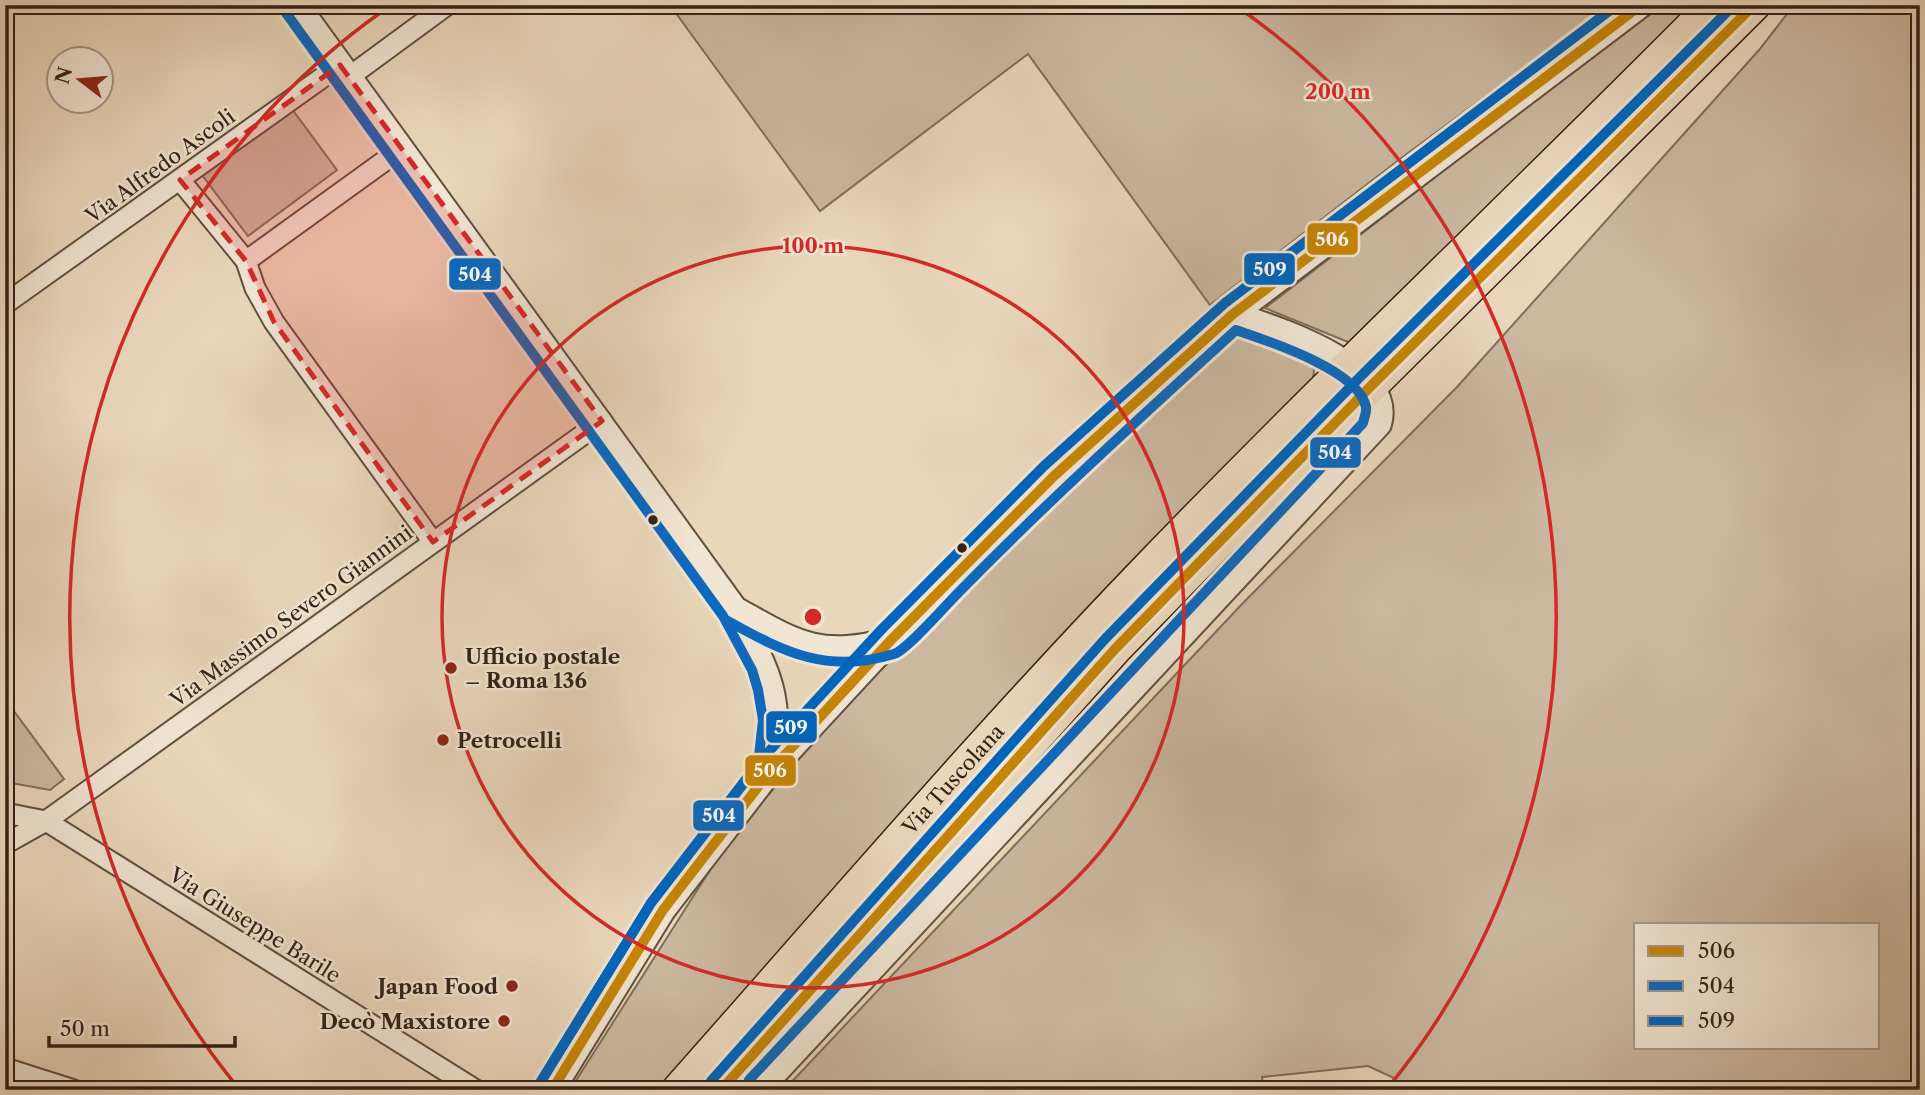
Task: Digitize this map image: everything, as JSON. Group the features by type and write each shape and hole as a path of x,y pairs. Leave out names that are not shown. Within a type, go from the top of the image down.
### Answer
{"main road":[{"name":"Via Tuscolana","path":"721,1090 1359,376 1713,5"},
{"name":"Via Tuscolana","path":"678,1090 1055,667 1359,376 1754,5"}],"street":[{"path":"297,5 602,421 736,609 765,665 772,687 777,720 771,770"},
{"name":"Via Alfredo Ascoli","path":"7,299 180,180 447,5"},
{"path":"552,1090 663,910 771,770 891,640 1054,476 1233,314 1641,5"},
{"path":"246,261 401,149"},
{"path":"180,180 246,261 260,299 274,323 433,542"},
{"path":"759,1090 925,909 1375,430 1381,411 1359,376 1308,342 1233,314"},
{"name":"Via Massimo Severo Giannini","path":"5,844 46,821 602,421"},
{"path":"736,609 786,638 826,650 855,648 891,640"},
{"name":"Via Giuseppe Barile","path":"5,813 46,821 476,1090"},
{"path":"778,1025 925,909"},
{"path":"5,1068 74,1090"}],"highlighted area":[{"path":"340,65 602,421 433,542 274,322 246,261 180,180"}],"shaded area":[{"path":"670,5 1610,5 1404,156 1210,305 1028,54 820,211"},
{"path":"1659,5 1696,5 1353,344 1265,308"},
{"path":"1794,5 1920,5 1920,1090 1397,1090 1394,1078 1368,1066 1262,1077 1264,1090 784,1090 1243,603 1457,387 1759,50"},
{"path":"292,109 337,170 248,236 202,175"},
{"path":"1248,335 1268,338 1311,359 1314,371 1312,385 663,1090 570,1090 724,848 845,706 1014,536 1146,410 1230,338"},
{"path":"5,699 64,779 50,790 5,782"}],"transit line":[{"name":"509","path":"540,1083 651,903 760,761 881,630 1044,466 1225,303 1617,5"},
{"name":"506","path":"552,1090 663,910 771,770 891,640 1054,476 1233,314 1641,5"},
{"name":"509","path":"711,1081 1105,639 1360,377 1734,5"},
{"name":"506","path":"721,1090 1115,649 1370,387 1754,5"},
{"name":"504","path":"286,13 723,616 752,670 758,690 763,720 758,765 651,903 540,1083"},
{"name":"504","path":"728,621 788,651 828,661 870,660 900,651 1061,492 1236,330 1289,349 1330,369 1360,394 1366,407 1363,423 749,1080"}],"place":[{"name":"Ufficio postale – Roma 136","path":"451,668"},
{"name":"Petrocelli","path":"443,740"},
{"name":"Japan Food","path":"512,986"},
{"name":"Decò Maxistore","path":"504,1021"}]}
